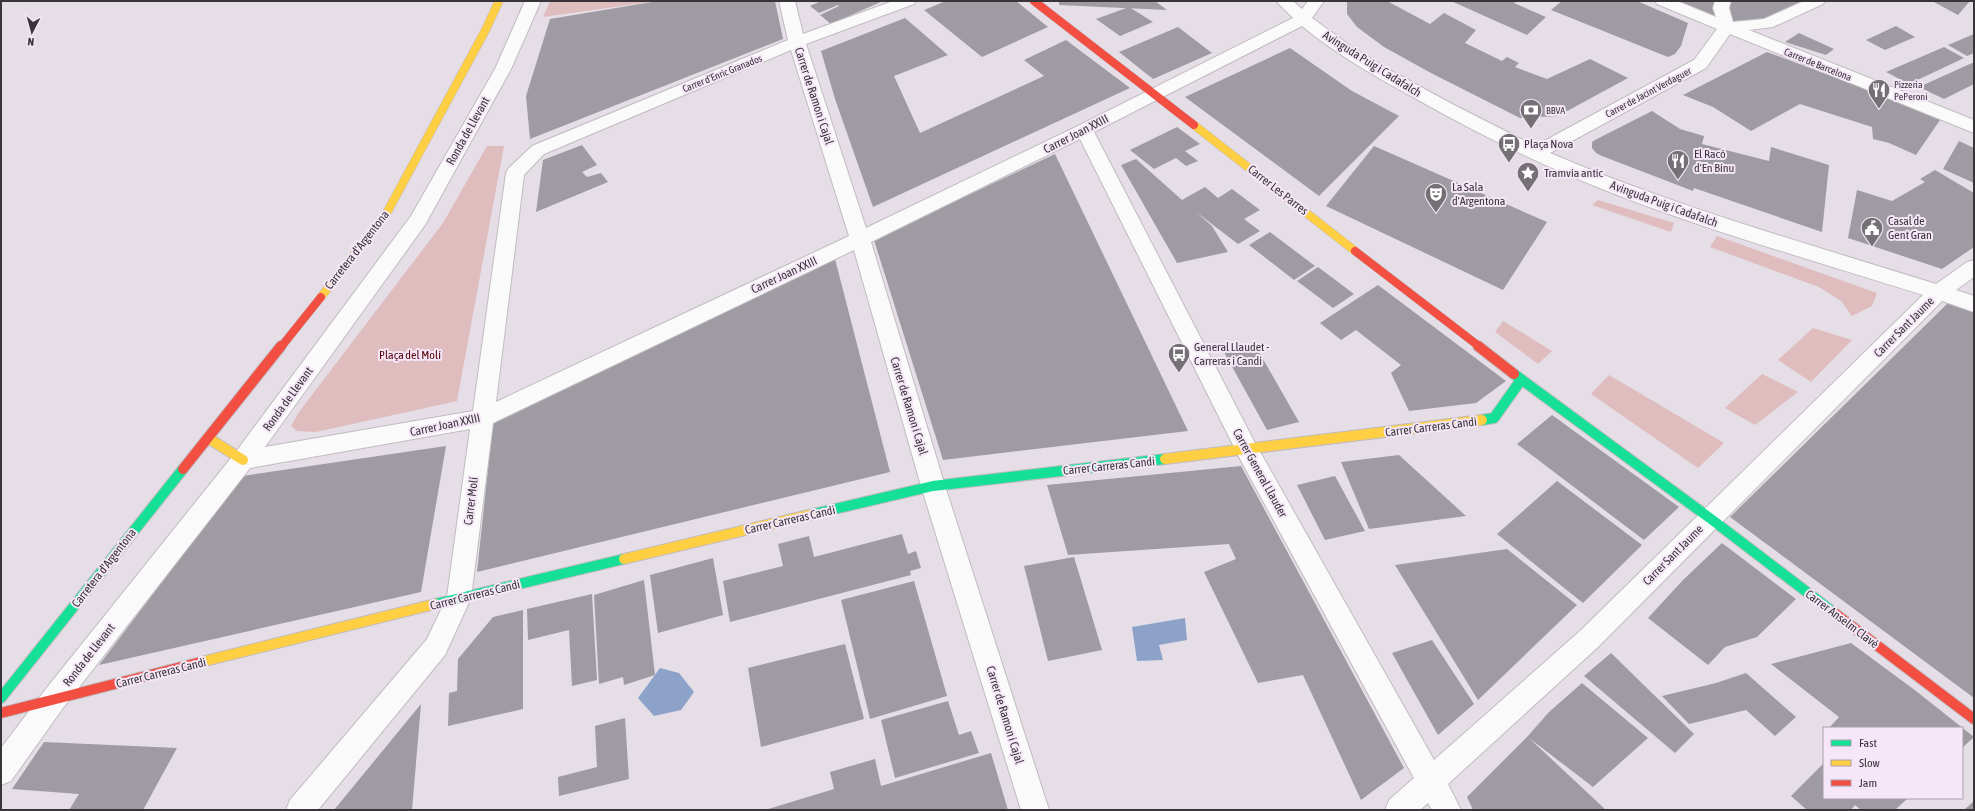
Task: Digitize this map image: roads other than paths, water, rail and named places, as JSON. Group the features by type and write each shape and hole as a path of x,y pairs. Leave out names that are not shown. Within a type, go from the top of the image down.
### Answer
{"street":[{"name":"Carretera d'Argentona","path":"1,698 385,216 485,31 499,1"},
{"name":"Ronda de Llevant","path":"1,770 54,699 243,460 418,220 503,69 533,1"},
{"name":"Carrer de Ramon i Cajal","path":"787,1 797,42 860,239 933,486 1035,810"},
{"name":"Carrer d'Enric Granados","path":"538,150 797,42 908,1"},
{"name":"Carrer Les Parres","path":"1034,1 1521,380 1711,519"},
{"name":"Avinguda Puig i Cadafalch","path":"1284,1 1302,20 1386,75 1457,115 1586,175 1674,209 1974,304"},
{"path":"1302,20 1316,1"},
{"name":"Carrer de Barcelona","path":"1663,1 1974,127"},
{"path":"1723,1 1721,8 1727,27 1767,24 1817,1"},
{"name":"Carrer Joan XXIII","path":"243,460 398,434 482,418 860,239 1084,130 1302,20"},
{"name":"Carrer de Jacint Verdaguer","path":"1535,152 1700,64 1727,27"},
{"name":"Carrer General Llauder","path":"1084,130 1247,450 1447,810"},
{"name":"Carrer Molí","path":"300,810 436,647 459,598 515,173 538,150"},
{"name":"Carrer Sant Jaume","path":"1399,810 1589,639 1939,292 1974,267"},
{"name":"Carrer Carreras Candi","path":"1,713 459,598 933,486 1247,450 1494,418 1521,380"},
{"path":"208,438 243,460"},
{"name":"Carrer Anselm Clavé","path":"1711,519 1974,719"}],"water":[{"path":"1185,618 1187,640 1159,645 1163,660 1137,661 1132,627"},
{"path":"660,668 679,673 694,692 681,710 654,716 638,698"}],"place":[{"name":"Pizzeria PePeroni","path":"1879,110"},
{"name":"BBVA","path":"1531,130"},
{"name":"Plaça Nova","path":"1509,164"},
{"name":"El Racó d'En Binu","path":"1678,180"},
{"name":"Tramvia antic","path":"1528,192"},
{"name":"La Sala d'Argentona","path":"1436,214"},
{"name":"Casal de Gent Gran","path":"1872,248"},
{"name":"General Llaudet - Carreras i Candi","path":"1179,374"}],"park label":[{"name":"Plaça del Molí","path":"410,355"}]}
